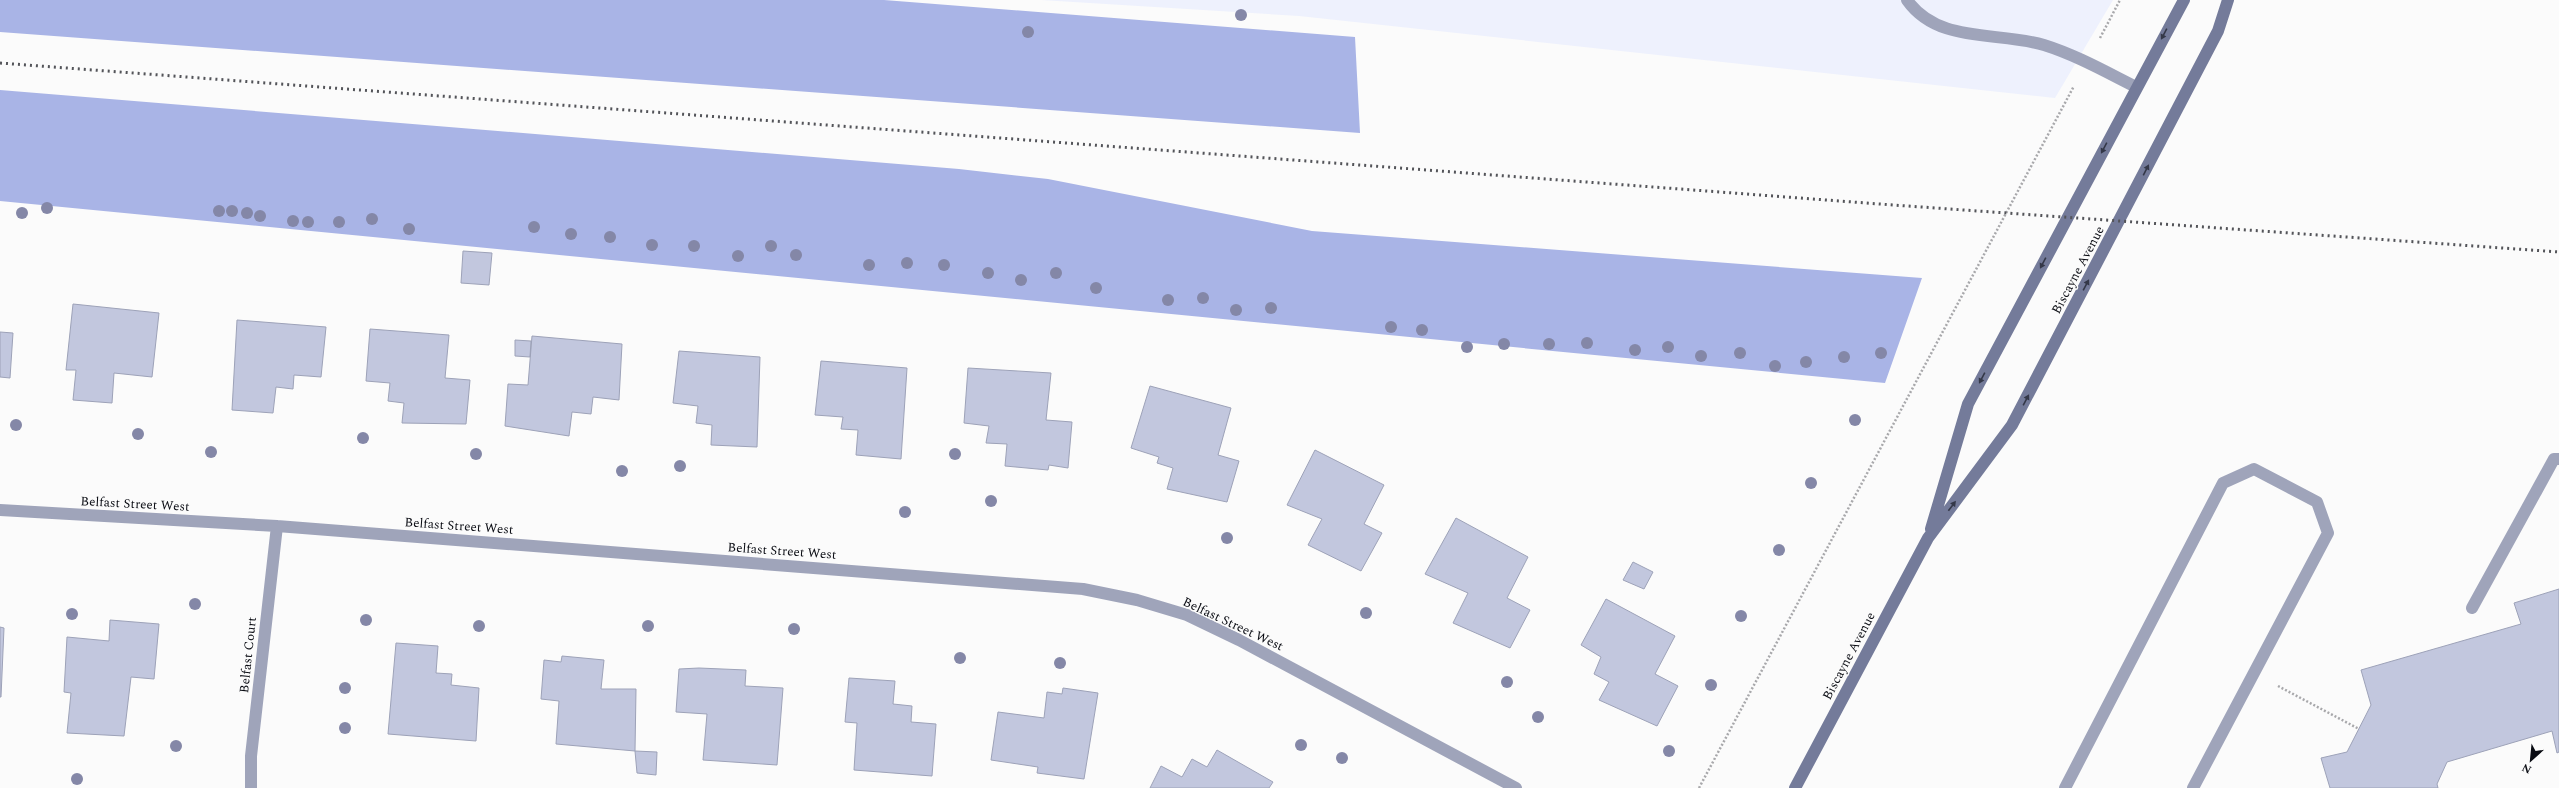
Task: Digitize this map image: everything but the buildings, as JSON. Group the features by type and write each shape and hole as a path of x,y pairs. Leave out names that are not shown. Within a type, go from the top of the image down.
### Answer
{"street":[{"path":"1907,0 1916,13 1932,24 1950,31 2018,38 2045,46 2087,62 2136,87"},
{"name":"Biscayne Avenue","path":"1928,538 1968,404 2136,87 2184,0"},
{"name":"Biscayne Avenue","path":"1795,788 1928,538 2012,425 2218,31 2228,0"},
{"path":"2472,608 2554,459 2559,460"},
{"path":"2065,788 2223,483 2254,469 2317,502 2328,533 2193,788"},
{"name":"Belfast Street West","path":"0,510 277,526 1083,589 1137,600 1187,615 1239,640 1516,788"},
{"name":"Belfast Court","path":"251,788 251,756 277,526"}],"path":[{"path":"1699,788 2120,0"},
{"path":"2254,674 2359,729"}],"shaded area":[{"path":"0,0 884,0 1355,37 1360,133 0,32"},
{"path":"1041,0 2113,0 2055,98 1299,16"},
{"path":"0,90 959,169 1048,179 1312,231 1922,278 1885,383 0,201"}],"railway":[{"path":"0,63 1893,205 2559,252"}]}
